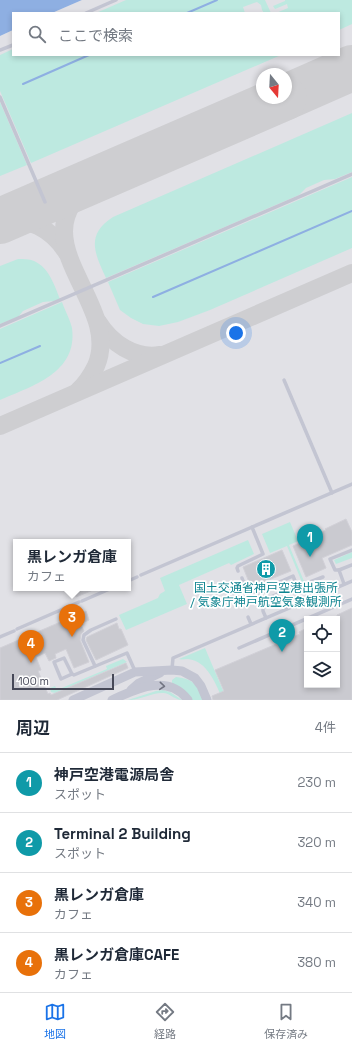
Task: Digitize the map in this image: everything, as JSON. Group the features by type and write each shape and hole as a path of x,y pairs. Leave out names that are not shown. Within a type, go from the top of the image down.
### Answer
{"street":[{"path":"127,693 139,683 169,671"},
{"path":"73,700 135,672 182,671 195,678 201,686 207,700"},
{"path":"113,700 127,693 149,686 164,685 176,689 188,700"}],"lane":[{"path":"88,12 116,0"},
{"path":"0,50 12,45"},
{"path":"0,96 45,202"},
{"path":"0,326 352,174"},
{"path":"284,380 332,493"},
{"path":"141,575 352,484"},
{"path":"238,571 238,566 263,554 252,528"},
{"path":"352,550 330,559 335,570 352,565"},
{"path":"339,570 344,584"},
{"path":"242,578 248,594 257,592 293,576 297,586 262,601"},
{"path":"131,580 137,577"},
{"path":"316,596 310,582 323,577"},
{"path":"169,671 173,658 352,581"},
{"path":"0,637 105,591"},
{"path":"257,592 262,601 263,611 266,618"},
{"path":"239,648 352,599"},
{"path":"248,618 251,624"},
{"path":"95,666 84,640 84,636 91,630 116,619"},
{"path":"72,674 64,658 54,662 61,678 72,674 74,675 127,653 135,672"}],"shaded area":[{"path":"82,0 352,0 352,700 0,700 0,36 12,30 12,56 340,56 340,12 54,12"}],"green space":[{"path":"126,0 265,0 271,12 263,12 261,5 257,2 243,7 245,12 98,12"},
{"path":"352,0 352,24 340,30 340,12 278,12 288,8 287,4 275,9 273,6 285,1"},
{"path":"12,49 12,56 279,56 31,163 0,91 0,55"},
{"path":"0,102 27,165 0,176"},
{"path":"352,113 352,172 335,179 324,180 306,188 299,195 106,278 96,253 95,245 99,231 104,224 113,217"},
{"path":"352,177 352,248 210,310 178,322 159,326 143,324 120,310 108,282"},
{"path":"18,259 31,260 42,266 50,276 60,299 43,302 23,311 18,317 0,324 0,266"},
{"path":"62,302 72,328 72,343 68,356 60,367 50,376 26,389 0,400 0,329"},
{"path":"290,522 298,541 289,545 308,591 306,592 287,546 270,553 262,534"},
{"path":"248,540 254,554 231,565 229,563 179,585 187,604 126,630 119,615 158,598 160,594 165,591 160,578"},
{"path":"352,552 352,558 336,564 334,560"},
{"path":"205,648 227,700 223,700 214,681 201,664 188,659 179,659"},
{"path":"123,659 127,662 55,693 51,692 50,688 55,686 57,690 107,669 106,666"},
{"path":"176,677 187,679 194,683 204,700 192,700 172,683 172,680"},
{"path":"163,690 170,692 182,700 164,693 160,693 128,700 156,691"}],"water":[{"path":"0,0 82,0 54,12 12,12 12,30 0,36"}],"building":[{"path":"346,519 352,532 352,545 322,558 326,568 306,577 293,546 320,534 319,533 326,530 325,529"},
{"name":"国土交通省神戸空港出張所 / 気象庁神戸航空気象観測所","path":"282,550 291,571 251,587 243,567"},
{"path":"77,591 91,591 76,597 74,592"},
{"path":"352,608 352,700 213,700 212,696 224,691 215,670 300,634 299,632 304,630 304,688 340,688 340,616 337,615"},
{"path":"86,611 89,620 81,625 84,631 81,634 80,640 89,662 74,668 66,649 55,654 56,658 49,661 45,653 36,657 41,670 38,671 48,694 50,693 51,695 126,663 128,668 57,700 0,700 0,648"},
{"path":"117,623 128,645 96,660 86,640 87,637"}],"waterway":[{"path":"189,12 217,0"},
{"path":"23,84 87,56"},
{"path":"153,297 352,211"},
{"path":"0,363 40,346"}],"taxiway":[{"path":"78,391 88,380 96,366 101,342 96,318 74,270 66,247 64,224 74,201 98,178"},
{"path":"0,222 20,221 38,226 54,237 67,253"},
{"path":"0,426 352,273"},
{"path":"98,322 103,330 116,343 124,348 132,352 150,356 160,355"}],"runway":[{"path":"292,94 352,68"},
{"path":"0,221 270,104"}],"place":[{"name":"神戸空港電源局舎","path":"310,557"},
{"name":"国土交通省神戸空港出張所 / 気象庁神戸航空気象観測所","path":"266,569"},
{"name":"黒レンガ倉庫","path":"72,637"},
{"name":"Terminal 2 Building","path":"282,652"},
{"name":"黒レンガ倉庫CAFE","path":"31,663"}]}
